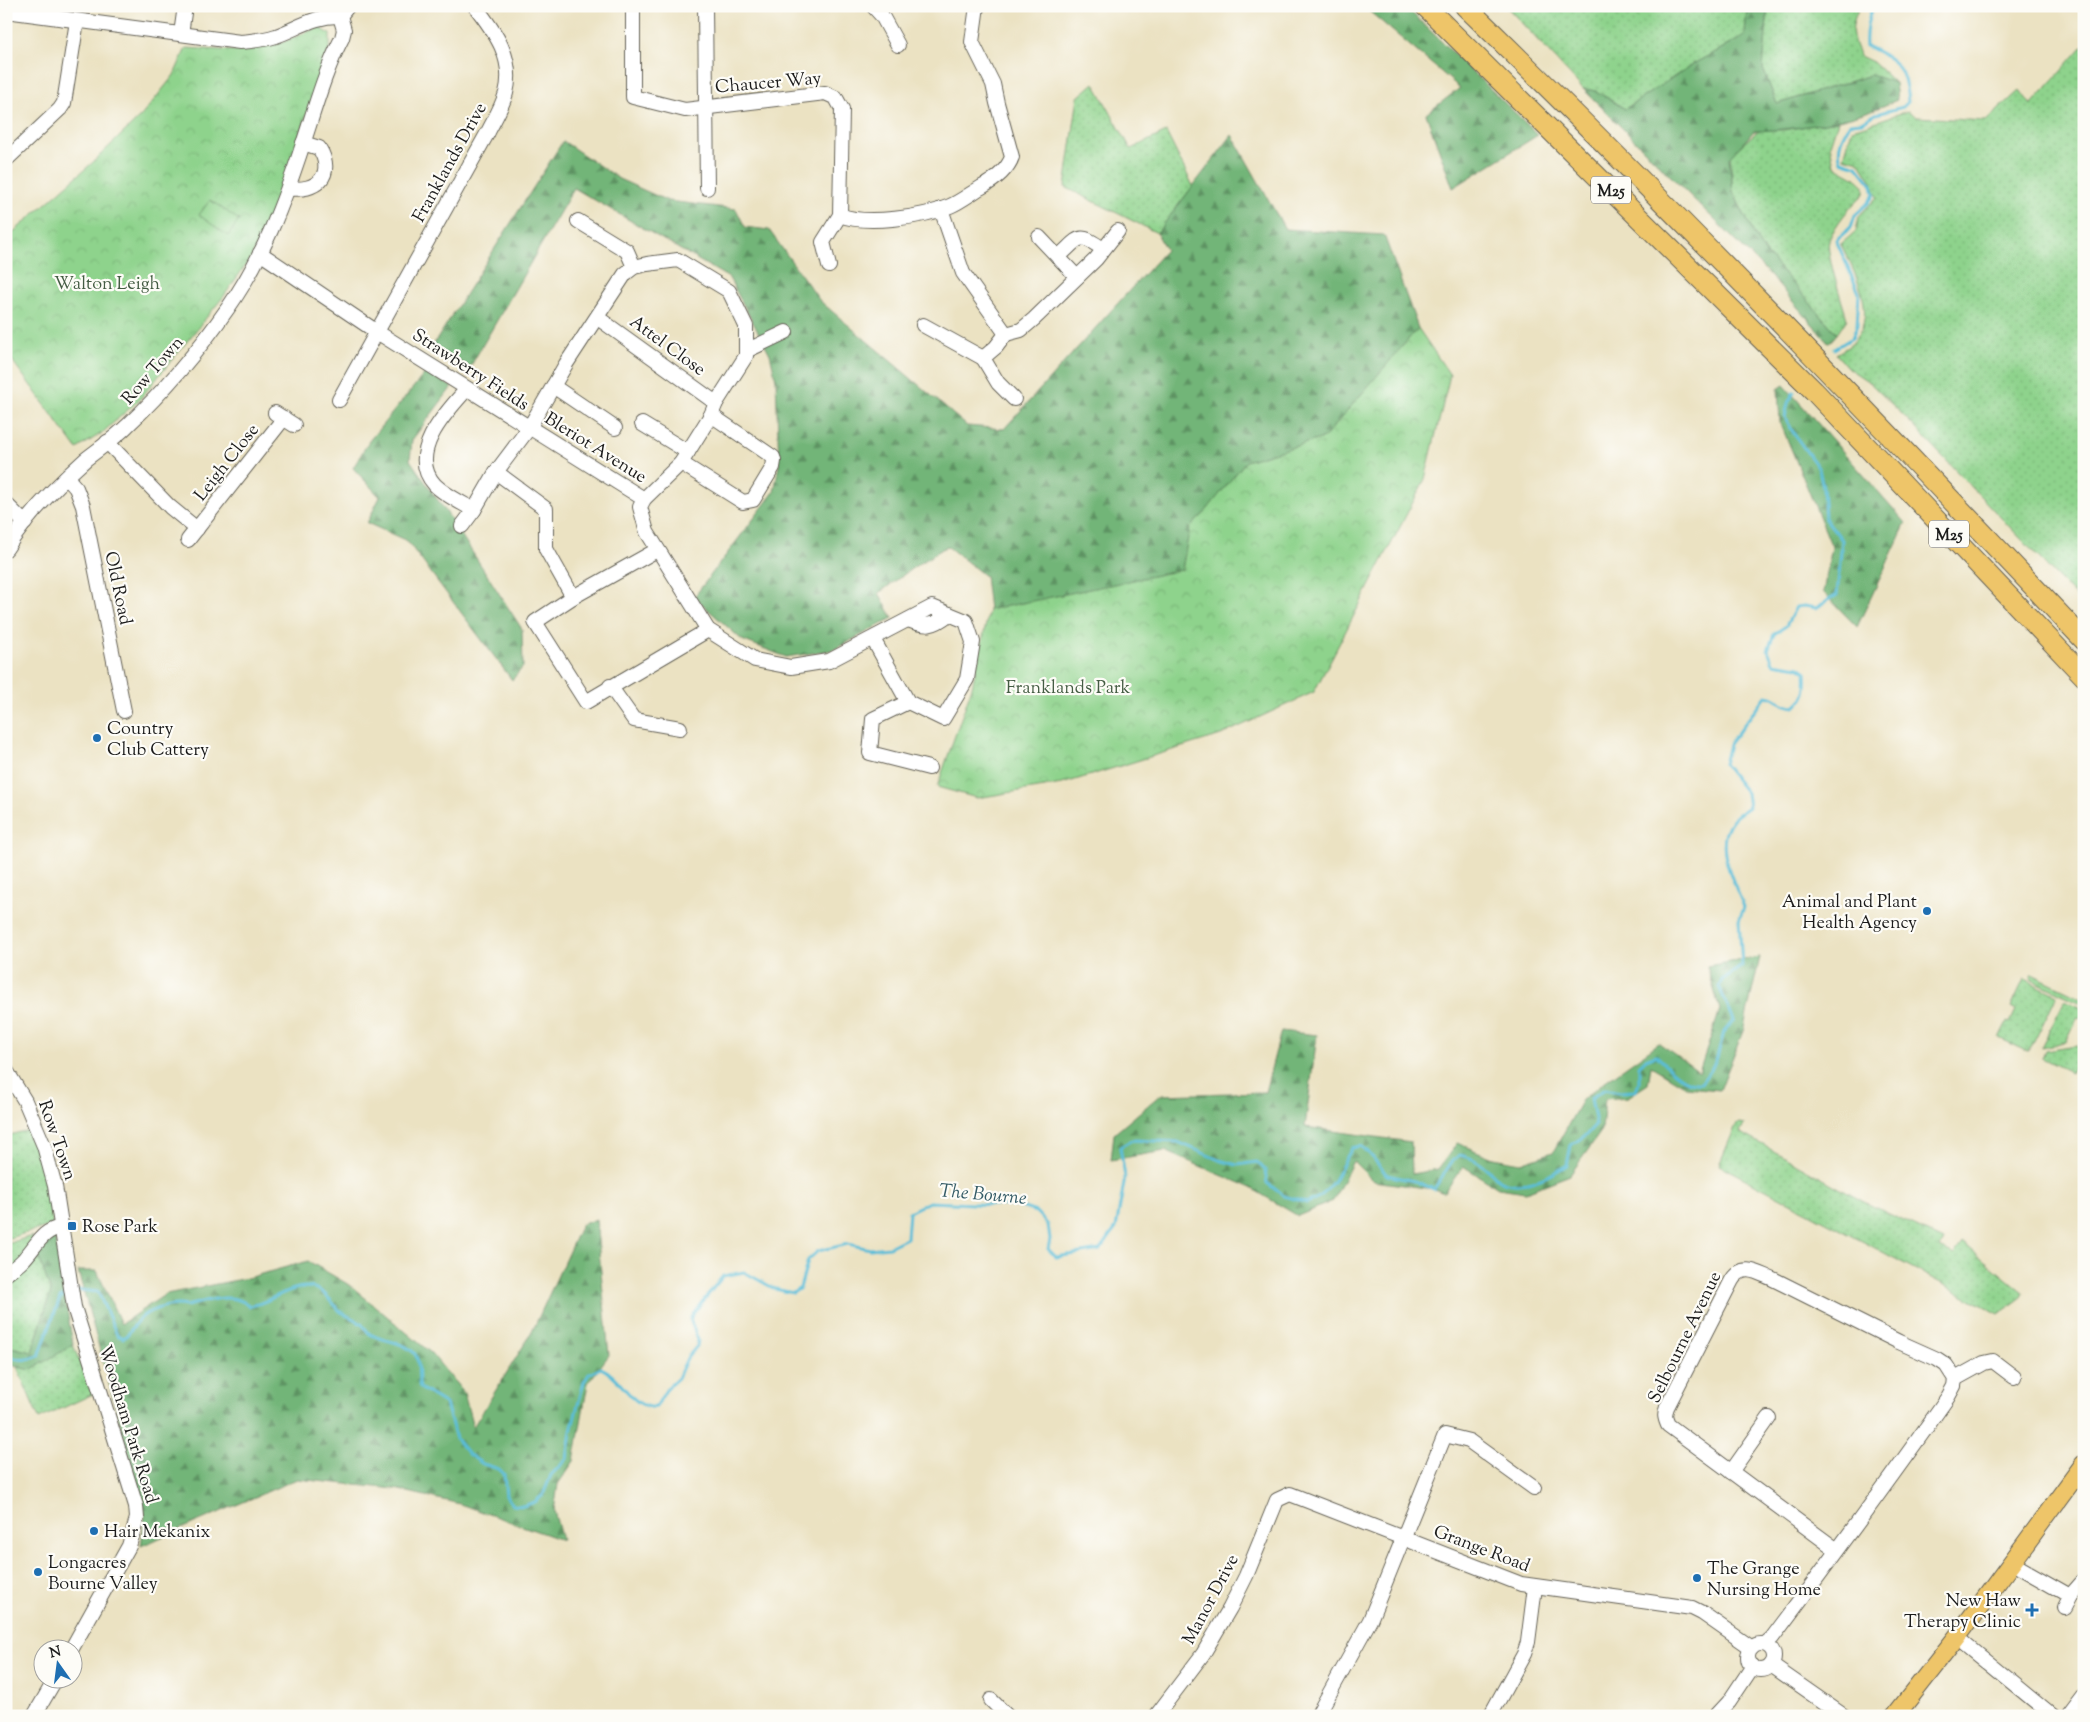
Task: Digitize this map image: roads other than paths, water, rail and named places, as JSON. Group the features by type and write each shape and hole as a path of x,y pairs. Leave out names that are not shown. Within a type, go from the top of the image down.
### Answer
{"highway":[{"name":"M25","path":"1425,6 1814,391 2084,676"},
{"name":"M25","path":"1466,6 1592,130 1816,357 2084,640"}],"main road":[{"path":"1896,1716 1957,1637 2084,1464"}],"street":[{"path":"181,34 185,6"},
{"name":"Franklands Drive","path":"339,400 488,132 506,92 508,74 505,53 498,36 475,6"},
{"name":"Chaucer Way","path":"633,6 633,97 685,110 826,93 836,98 842,109 840,215"},
{"path":"705,6 707,106"},
{"path":"873,6 882,16 898,45"},
{"path":"829,266 823,242 840,215 849,219 875,219 914,216 941,209 953,205 987,184 1009,165 1012,157 997,103 994,84 972,42 977,6"},
{"path":"6,11 226,41 261,40 276,36 322,16 344,11"},
{"name":"Row Town","path":"6,549 34,511 67,478 150,404 226,310 244,284 278,215 288,188 320,91 344,30 344,11"},
{"path":"6,160 64,103 76,21"},
{"name":"Chaucer Way","path":"707,106 707,188"},
{"path":"288,188 298,190 308,188 318,184 323,178 325,157 319,148 303,143"},
{"path":"941,209 963,273 1006,334"},
{"path":"578,221 627,251 634,267 678,260 729,291 746,326 746,356 684,458 644,499 640,508 647,532 657,550 708,630 755,660 791,667 829,661 932,607 966,621 974,642 967,679 943,719 908,702 873,639"},
{"path":"983,358 996,347 1006,334 1021,330 1096,259 1118,231"},
{"path":"1040,236 1077,277"},
{"path":"1058,257 1080,238 1086,237 1103,249"},
{"path":"260,253 377,332"},
{"name":"Strawberry Fields","path":"377,332 529,428 553,386 625,274 634,267"},
{"name":"Attel Close","path":"598,318 770,454 774,461 773,467 753,500 743,502 684,458"},
{"path":"923,325 983,358 998,383 1014,399"},
{"path":"746,351 786,332"},
{"name":"Strawberry Fields","path":"553,386 615,428"},
{"path":"467,388 450,407 431,436 424,456 426,471 435,485 474,510"},
{"name":"Leigh Close","path":"108,442 170,507 193,535 285,419"},
{"path":"642,424 684,458"},
{"path":"462,526 474,510 496,472 529,428"},
{"name":"Bleriot Avenue","path":"529,428 644,499"},
{"path":"496,472 546,509 546,549 573,597"},
{"name":"Old Road","path":"67,478 76,488 82,506 124,711"},
{"path":"6,504 25,523"},
{"path":"657,550 573,597 536,622 586,702 610,686 708,630"},
{"path":"610,686 634,720 680,728"},
{"path":"908,702 873,719 870,753 929,768"},
{"name":"Row Town","path":"6,1070 25,1101 44,1146 56,1186 62,1227"},
{"path":"6,1274 23,1261 42,1235 54,1228 62,1227"},
{"name":"Woodham Park Road","path":"62,1227 74,1306 132,1492 137,1518 128,1546 76,1640"},
{"name":"Selbourne Avenue","path":"1837,1550 1668,1425 1664,1415 1737,1272 1742,1270 1753,1271 1773,1279 1937,1359 1946,1365 1955,1379"},
{"path":"1759,1646 1769,1646 1774,1653 1771,1665 1760,1670 1753,1666 1749,1655 1759,1646 1772,1638 1948,1397 1955,1379 1984,1362 1994,1361 2004,1363 2014,1377"},
{"path":"1731,1472 1770,1418"},
{"path":"1316,1716 1370,1620 1445,1435 1469,1441 1534,1488"},
{"name":"Grange Road","path":"1285,1495 1298,1495 1509,1580 1535,1587 1692,1608 1759,1646"},
{"name":"Manor Drive","path":"1156,1716 1203,1654 1246,1576 1277,1500 1285,1495"},
{"path":"2012,1563 2067,1602 2084,1580"},
{"path":"1490,1716 1524,1654 1528,1642 1535,1587"},
{"path":"1957,1637 2053,1716"},
{"path":"1771,1665 1844,1716"},
{"path":"1716,1716 1729,1702 1753,1666"},
{"path":"34,1716 48,1690"},
{"path":"2066,1716 2084,1692"},
{"path":"991,1700 1006,1716"}],"waterway":[{"name":"The Bourne","path":"1834,349 1852,338 1857,325 1859,293 1836,240 1851,227 1855,215 1874,195 1872,185 1857,166 1841,161 1839,151 1841,141 1850,123 1862,122 1876,114 1903,107 1908,102 1905,80 1897,66 1885,56 1866,46 1867,26 1873,6"},
{"name":"The Bourne","path":"75,1291 98,1292 117,1335 124,1338 143,1316 164,1307 186,1306 220,1298 243,1301 250,1306 257,1305 284,1292 300,1288 314,1288 326,1296 340,1311 361,1324 370,1334 400,1344 415,1354 418,1362 420,1388 446,1404 456,1439 468,1454 483,1464 499,1469 504,1474 506,1496 513,1505 523,1506 535,1502 543,1495 551,1475 567,1459 571,1431 584,1382 589,1374 601,1368 615,1378 640,1403 648,1407 656,1407 667,1388 678,1378 687,1358 697,1346 698,1340 690,1319 723,1276 744,1272 775,1289 793,1293 800,1288 808,1260 818,1251 848,1244 870,1249 889,1247 907,1238 909,1212 929,1202 1018,1206 1036,1212 1048,1225 1050,1239 1048,1249 1056,1257 1100,1250 1116,1228 1125,1177 1120,1147 1132,1140 1178,1142 1219,1160 1237,1165 1257,1162 1265,1170 1267,1183 1284,1196 1307,1203 1321,1196 1333,1182 1352,1148 1360,1146 1368,1152 1387,1175 1414,1181 1434,1189 1451,1163 1459,1155 1469,1157 1489,1170 1499,1180 1509,1184 1536,1181 1553,1174 1567,1165 1571,1145 1586,1135 1596,1124 1591,1098 1605,1089 1619,1092 1636,1091 1639,1083 1639,1066 1646,1059 1656,1055 1682,1078 1694,1083 1701,1083 1711,1070 1717,1057 1724,1032 1734,1020 1719,987 1722,980 1742,966 1739,920 1744,907 1727,863 1724,840 1727,829 1733,819 1749,807 1747,793 1724,764 1729,744 1766,696 1774,698 1785,705 1795,707 1804,695 1806,672 1799,667 1773,663 1768,650 1774,634 1786,626 1796,607 1816,608 1837,595 1842,540 1825,518 1823,488 1819,469 1794,434 1785,417 1788,403 1794,392"},
{"name":"The Bourne","path":"6,1355 22,1360 39,1356 60,1298 67,1295"}],"place":[{"name":"Country Club Cattery","path":"97,738"},
{"name":"Animal and Plant Health Agency","path":"1927,911"},
{"name":"Rose Park","path":"72,1226"},
{"name":"Hair Mekanix","path":"94,1531"},
{"name":"Longacres Bourne Valley","path":"38,1572"},
{"name":"The Grange Nursing Home","path":"1697,1578"},
{"name":"New Haw Therapy Clinic","path":"2032,1610"}],"park label":[{"name":"Walton Leigh","path":"107,283"},
{"name":"Franklands Park","path":"1068,687"}]}
